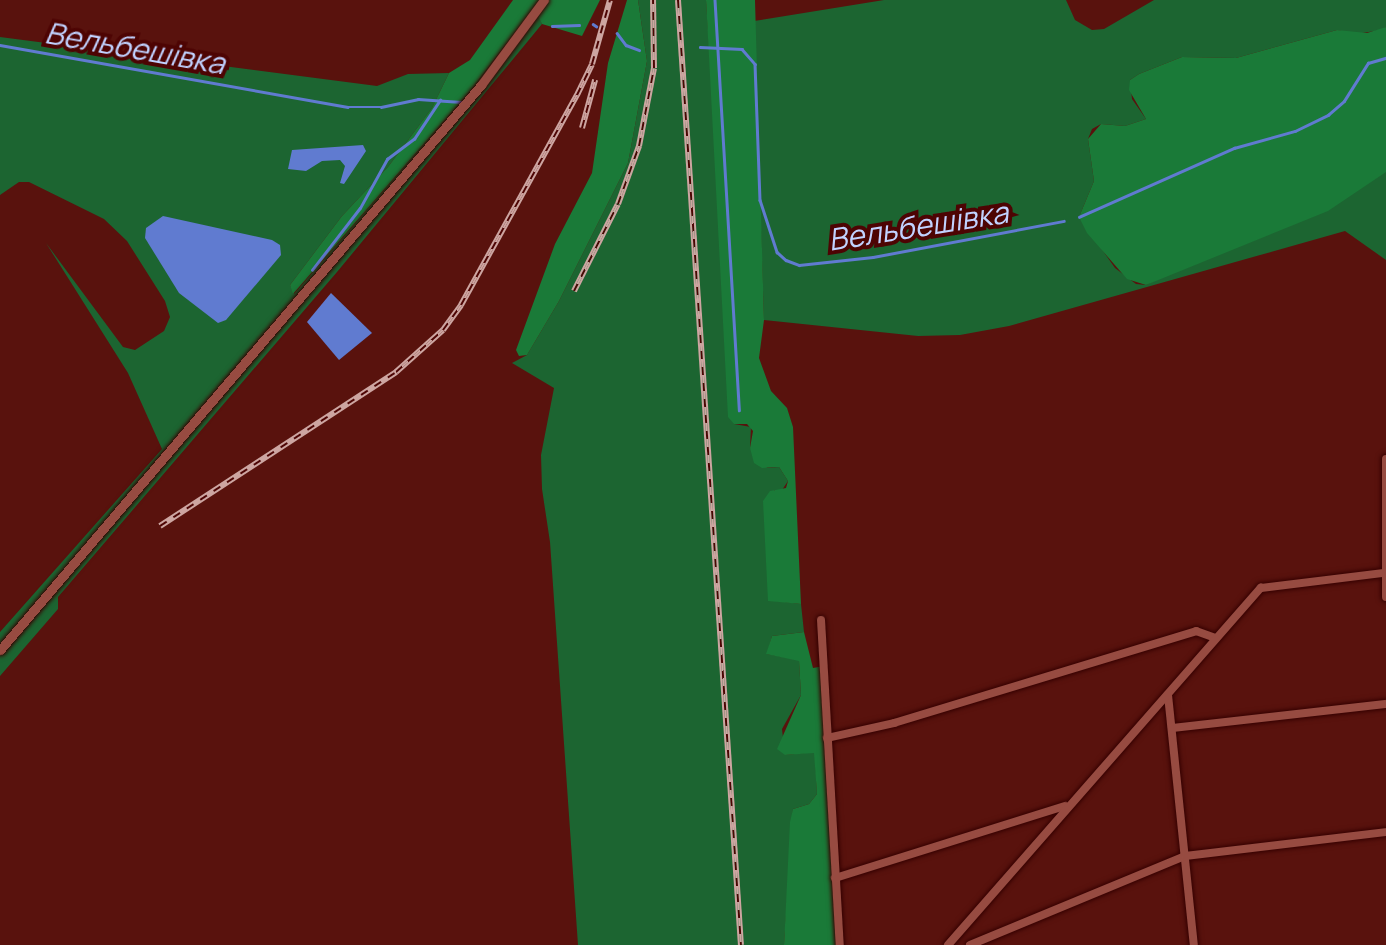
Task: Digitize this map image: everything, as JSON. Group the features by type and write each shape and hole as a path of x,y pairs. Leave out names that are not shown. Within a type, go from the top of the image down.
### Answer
{"street":[{"path":"0,650 481,85 544,0"},
{"path":"1386,458 1386,598"},
{"path":"948,945 1264,586 1384,573"},
{"path":"821,620 840,945"},
{"path":"828,738 894,723 1196,631 1215,638"},
{"path":"1168,695 1194,945"},
{"path":"1172,728 1386,704"},
{"path":"835,878 1068,805"},
{"path":"970,945 1184,856 1386,832"}],"green space":[{"path":"513,0 600,0 582,36 542,24 534,8 469,92 293,294 290,285 342,216 388,167 432,108 449,73 470,60"},
{"path":"627,0 638,0 647,61 628,163 559,301 527,355 519,356 516,350 555,244 592,173 608,63"},
{"path":"638,0 706,0 734,424 751,427 750,448 767,468 779,467 788,481 782,490 774,490 768,600 801,604 804,632 772,636 767,654 799,660 801,695 782,729 785,755 815,752 817,794 809,804 793,809 784,945 578,945 550,542 542,489 541,455 554,388 512,363 527,355 559,301 628,163 647,61"},
{"path":"706,0 755,0 764,320 759,358 771,391 787,408 793,427 801,604 768,601 763,501 770,491 786,488 788,481 779,467 762,468 754,463 750,448 753,431 747,424 734,424 728,417"},
{"path":"884,0 1066,0 1075,20 1092,30 1104,29 1154,0 1386,0 1386,27 1381,30 1356,34 1337,30 1236,58 1182,57 1130,80 1132,99 1146,119 1125,126 1101,124 1092,129 1088,139 1094,181 1079,217 1115,268 1136,284 1146,285 1386,157 1386,260 1345,231 1009,326 960,335 918,336 764,320 754,21"},
{"path":"535,7 542,24 337,272 58,597 58,609 0,676 0,632 162,449 128,373 46,243 123,347 135,350 164,331 170,317 165,301 127,241 104,219 29,182 19,182 0,195 0,37 377,86 408,74 449,73 432,108 388,167 342,216 290,285 294,294 469,92"},
{"path":"1386,27 1386,172 1328,211 1146,285 1127,279 1087,233 1079,217 1094,181 1088,139 1101,124 1125,126 1146,119 1129,90 1130,80 1182,57 1236,58 1337,30 1367,33"},
{"path":"804,632 813,668 824,666 840,945 784,945 790,822 793,809 809,804 817,794 814,753 785,755 777,749 801,695 799,661 766,654 772,636"}],"water":[{"path":"363,145 366,151 344,184 340,183 345,166 340,160 322,161 306,171 288,169 292,150"},
{"path":"163,216 272,240 280,245 281,255 226,320 218,323 179,293 145,238 146,228"},
{"path":"331,293 372,333 339,360 307,322"}],"waterway":[{"path":"715,0 739,410"},
{"name":"Вельбешівка","path":"552,26 579,25"},
{"name":"Вельбешівка","path":"617,33 626,45 639,50"},
{"name":"Вельбешівка","path":"0,45 348,107 381,107 418,99 461,102"},
{"name":"Вельбешівка","path":"700,47 742,49 755,64 760,200 777,252 786,260 799,265 873,257 1064,221"},
{"name":"Вельбешівка","path":"1079,217 1234,148 1295,131 1328,115 1344,101 1368,63 1386,58"},
{"name":"Вельбешівка","path":"312,270 360,208 387,159 414,139 440,100"}],"railway":[{"path":"160,526 396,372 443,330 461,305 577,95 592,64 610,0"},
{"path":"574,291 618,204 639,146 654,68 653,0"},
{"path":"678,0 741,945"},
{"path":"582,128 595,80"}]}
